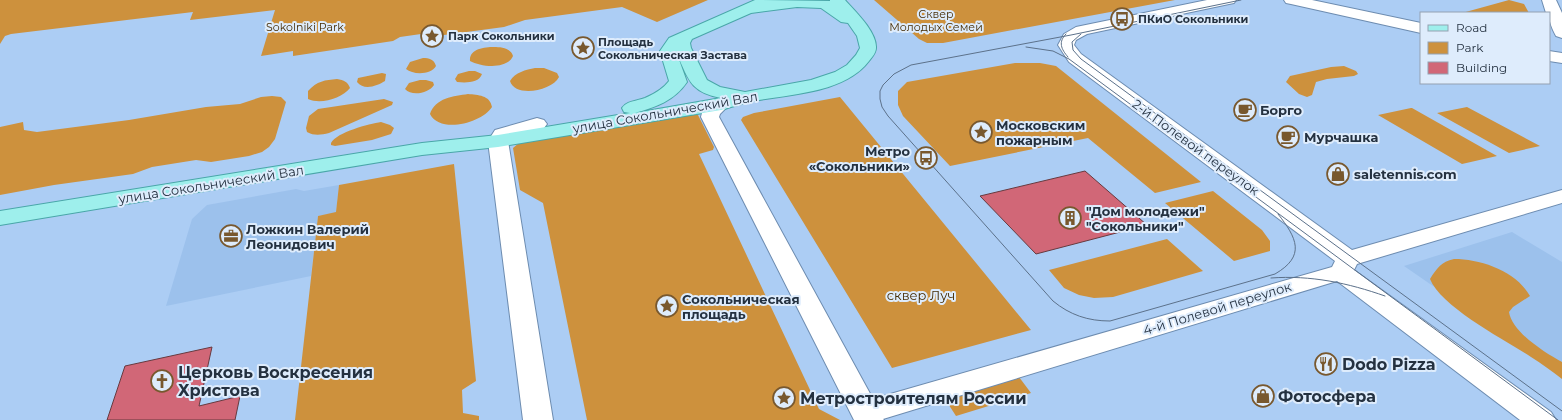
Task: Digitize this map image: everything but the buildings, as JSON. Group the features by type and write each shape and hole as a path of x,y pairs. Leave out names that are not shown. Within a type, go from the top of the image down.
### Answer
{"main road":[{"path":"757,94 725,94 714,92 703,87 683,48 682,43 687,35 768,0"},
{"path":"837,0 857,25"},
{"path":"744,10 792,1 812,1 831,8 857,25"},
{"name":"улица Сокольнический Вал","path":"0,218 422,149 718,114 757,94 830,80 848,72 866,55 868,48 865,37 857,25"},
{"name":"улица Сокольнический Вал","path":"422,149 496,130 645,105 659,99 671,91 678,82 678,76 667,53 668,48 675,41 687,35"}],"street":[{"name":"2-й Полевой переулок","path":"1229,0 1082,30 1071,35 1067,41 1068,49 1075,58 1345,265 1541,420"},
{"path":"1291,0 1420,28"},
{"path":"1549,0 1562,33"},
{"path":"1550,56 1562,58"},
{"path":"718,114 867,416"},
{"path":"537,124 502,134 498,141 538,420"},
{"name":"4-й Полевой переулок","path":"867,416 1562,196"}],"shaded area":[{"path":"339,185 336,213 318,216 311,276 166,306 192,219 207,205 296,189 304,191"},
{"path":"1512,232 1562,262 1562,375 1404,266"}],"green space":[{"name":"Sokolniki Park","path":"0,0 708,0 657,22 622,7 525,20 504,27 429,37 428,33 400,37 393,41 293,56 293,51 261,56 275,10 190,20 193,12 11,34 5,36 0,44"},
{"name":"Сквер Молодых Семей","path":"874,0 1175,0 943,43 927,43 919,39"},
{"path":"1509,0 1524,4 1528,12 1466,12"},
{"path":"494,47 508,50 513,56 505,64 493,66 481,65 470,61 470,57 475,51 482,48"},
{"path":"423,58 431,59 434,62 436,66 434,69 417,73 406,69 410,62"},
{"path":"1015,63 1040,63 1056,66 1201,182 1155,193 1088,138 950,166 903,116 898,105 898,91 907,82"},
{"path":"1344,66 1356,71 1358,74 1354,76 1327,79 1316,82 1312,95 1307,97 1299,94 1286,82 1290,76 1331,67"},
{"path":"535,68 544,68 557,73 559,77 549,86 534,91 519,90 513,86 510,81 515,75"},
{"path":"475,71 482,74 475,81 457,82 455,79 458,74"},
{"path":"382,73 386,74 385,81 378,85 367,87 360,85 357,82 358,78"},
{"path":"337,79 348,84 350,88 342,95 325,101 313,101 308,99 308,91 315,85 325,81"},
{"path":"420,80 433,82 434,85 432,88 420,93 412,93 405,89 409,83"},
{"path":"468,94 483,96 489,100 492,107 480,118 461,124 442,124 435,120 430,114 436,104 441,101 451,97"},
{"path":"261,97 281,97 286,102 275,139 269,147 262,152 249,156 211,162 196,160 152,167 133,174 54,185 0,195 0,127 23,122 24,130 37,132 129,120 206,107 240,104"},
{"name":"сквер Луч","path":"840,97 1031,330 892,368 741,120 743,117 754,113"},
{"path":"384,99 393,102 392,105 329,133 318,135 307,132 306,128 309,116 318,109"},
{"path":"1467,107 1540,146 1509,153 1437,113"},
{"path":"1412,108 1497,156 1462,164 1378,115"},
{"name":"Сокольническая площадь","path":"695,114 698,115 714,147 713,150 699,154 819,409 840,420 587,420 543,203 520,190 513,148 519,143"},
{"path":"381,122 394,128 391,134 372,140 335,146 331,145 334,139 346,132"},
{"path":"454,164 476,381 462,390 463,413 479,416 479,420 295,420 318,216 336,212 339,185"},
{"path":"1213,191 1262,230 1270,241 1270,251 1234,261 1165,203"},
{"path":"1167,239 1203,271 1113,297 1094,298 1079,295 1064,288 1049,270"},
{"path":"1454,259 1475,261 1497,268 1507,273 1524,287 1530,296 1513,307 1509,312 1511,320 1530,341 1562,362 1562,379 1539,362 1460,312 1436,290 1430,279 1440,266"},
{"path":"1019,377 1031,393 956,416 945,399"}],"tram line":[{"path":"1065,36 1241,0"},
{"path":"1081,34 1072,42 1073,50 1081,59 1562,411"},
{"path":"1065,36 1061,46 1068,57"},
{"path":"1065,36 911,65 894,74 883,85 880,91 882,107 888,116 1059,306 1080,316 1094,320 1110,321 1275,274 1285,267 1295,253 1294,239 1278,214"},
{"path":"1026,47 1053,51 1069,59 1558,420"},
{"path":"1271,278 1286,277 1329,281 1357,287 1385,296"}],"place":[{"name":"ПКиО Сокольники","path":"1122,19"},
{"name":"Парк Сокольники","path":"432,36"},
{"name":"Площадь Сокольническая Застава","path":"583,48"},
{"name":"Борго","path":"1245,110"},
{"name":"Московским пожарным","path":"981,132"},
{"name":"Мурчашка","path":"1288,137"},
{"name":"Метро «Сокольники»","path":"926,158"},
{"name":"saletennis.com","path":"1338,174"},
{"name":"\"Дом молодежи\" \"Сокольники\"","path":"1070,218"},
{"name":"Ложкин Валерий Леонидович","path":"231,236"},
{"name":"Сокольническая площадь","path":"667,306"},
{"name":"Dodo Pizza","path":"1326,364"},
{"name":"Церковь Воскресения Христова","path":"162,381"},
{"name":"Фотосфера","path":"1263,396"},
{"name":"Метростроителям России","path":"784,398"}]}
